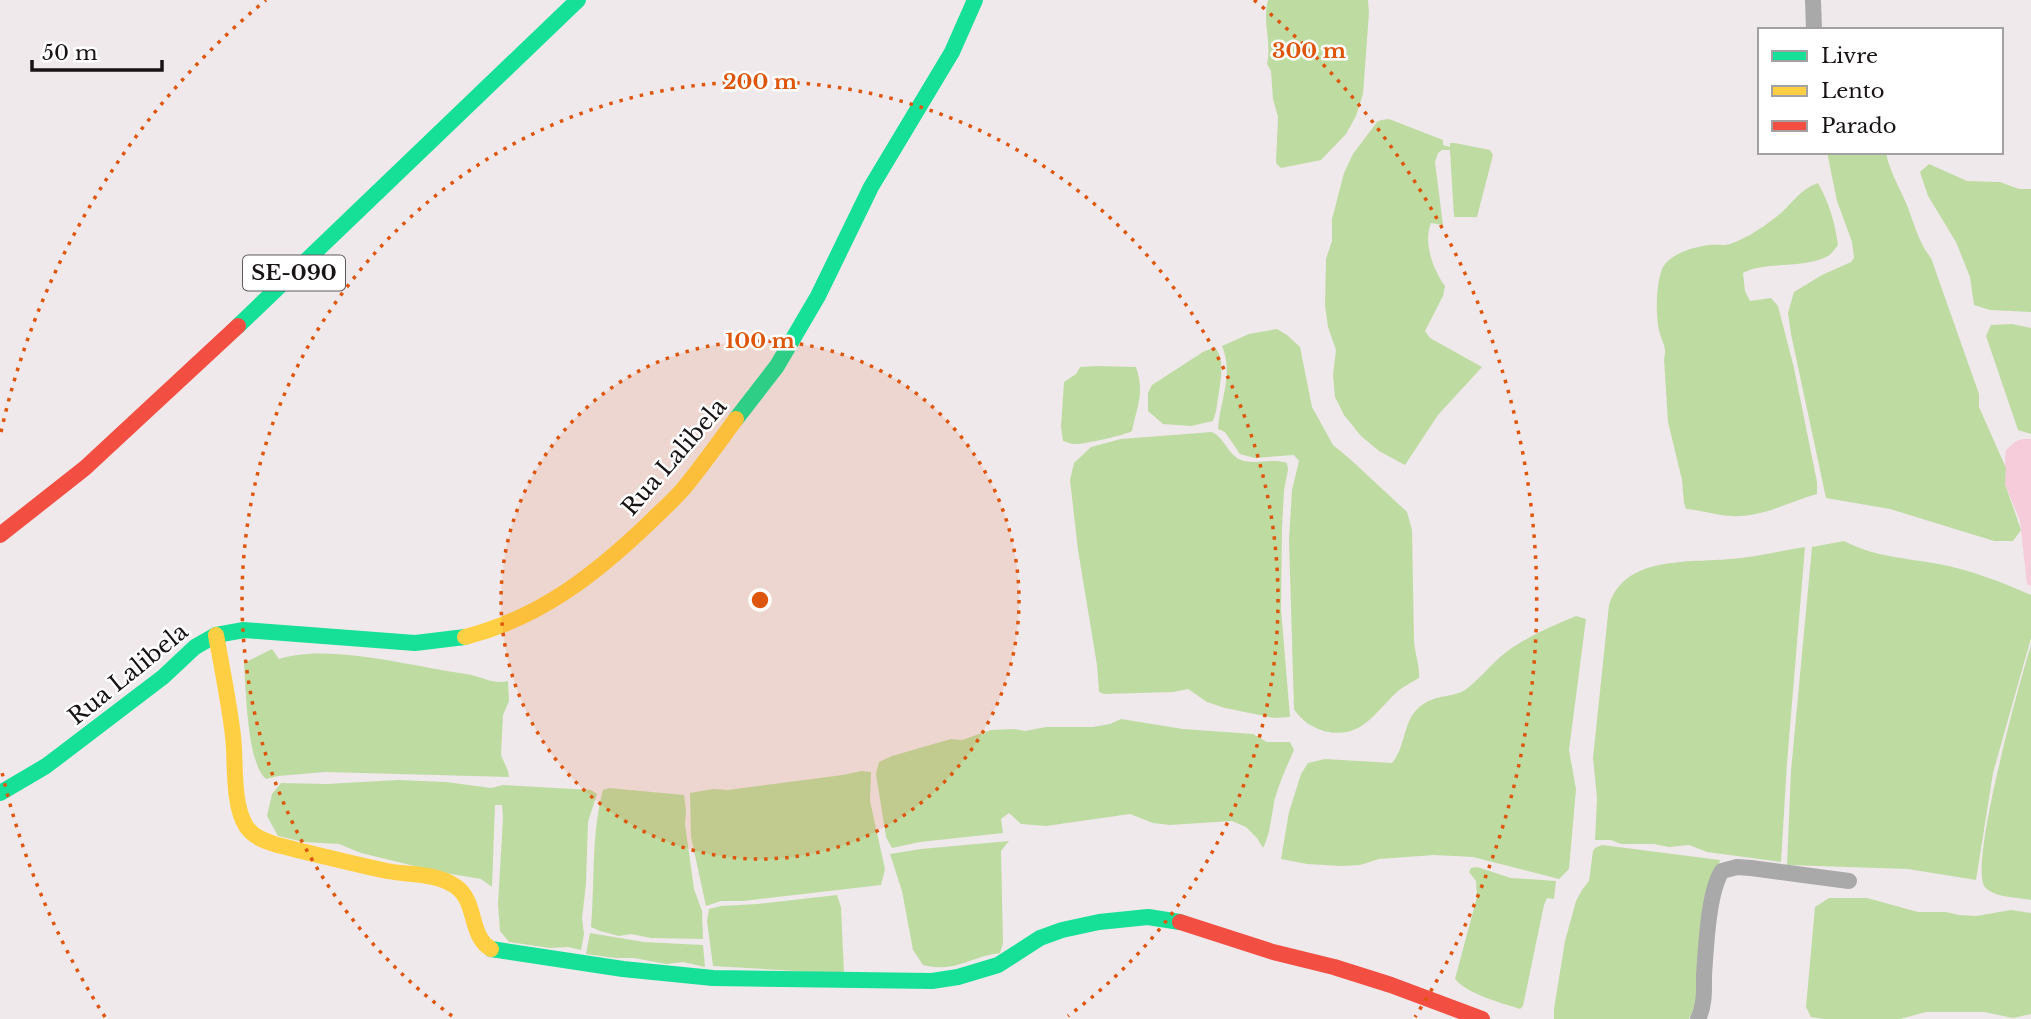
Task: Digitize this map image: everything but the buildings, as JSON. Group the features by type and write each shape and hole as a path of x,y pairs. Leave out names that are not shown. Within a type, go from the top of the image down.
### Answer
{"street":[{"name":"SE-090","path":"0,535 56,492 120,437 371,201 578,0"},
{"name":"Rua Lalibela","path":"0,793 46,766 163,677 195,647 216,635 253,631 415,643 473,636 508,623 558,598 622,548 682,489 777,366 818,296 871,187 952,52 975,0"},
{"path":"1813,0 1814,28"},
{"path":"216,635 234,740 240,808 242,820 248,830 277,845 452,884 468,898 480,941 493,950 623,969 722,979 932,981 958,977 998,965 1040,939 1062,930 1099,922 1148,917 1185,923 1273,952 1334,967 1482,1019"},
{"path":"1698,1019 1704,997 1710,918 1716,886 1722,872 1737,867 1849,881"}],"shaded area":[{"path":"1268,0 1368,0 1363,94 1356,116 1346,134 1321,160 1281,168 1276,163 1278,117 1273,99 1271,71 1267,64"},
{"path":"1389,119 1443,140 1443,145 1450,147 1450,143 1455,143 1490,150 1493,155 1477,217 1454,217 1450,150 1438,153 1435,162 1443,225 1431,223 1428,239 1433,264 1445,286 1443,296 1425,331 1430,338 1482,367 1438,415 1405,465 1379,451 1361,436 1344,415 1335,397 1333,375 1336,350 1328,327 1325,305 1326,259 1332,241 1332,219 1344,173 1353,154 1377,122"},
{"path":"1827,154 1886,154 1919,239 1931,258 1979,394 1979,407 2006,468 2005,484 2021,530 2013,541 1994,541 1890,509 1826,498 1788,313 1794,292 1854,258 1852,242 1837,201"},
{"path":"1929,164 1967,181 2000,182 2019,189 2031,189 2031,312 1990,310 1974,305 1970,277 1956,242 1928,196 1920,172"},
{"path":"1818,183 1833,221 1838,245 1834,250 1816,261 1761,267 1743,273 1745,291 1750,301 1771,298 1778,306 1794,368 1817,482 1817,494 1753,515 1725,515 1686,509 1668,422 1665,349 1657,319 1657,292 1662,269 1670,259 1682,252 1703,246 1730,244 1750,235 1776,218 1802,192"},
{"path":"2012,324 2031,328 2031,434 2018,430 1986,336 1991,325"},
{"path":"1277,329 1300,347 1312,407 1333,445 1407,512 1412,530 1414,641 1419,678 1398,691 1360,727 1342,733 1323,731 1315,727 1294,709 1289,540 1292,490 1299,461 1294,455 1255,458 1240,454 1225,432 1218,429 1227,377 1222,346 1249,334"},
{"path":"1215,347 1220,358 1221,380 1213,421 1191,426 1163,424 1148,411 1148,393 1152,385"},
{"path":"1080,367 1136,367 1140,392 1132,431 1085,443 1063,441 1061,427 1064,382 1076,374"},
{"path":"1212,432 1241,460 1287,463 1282,529 1281,609 1290,717 1274,718 1225,708 1207,702 1188,689 1173,692 1099,692 1070,480 1074,463 1091,447 1121,439"},
{"path":"2031,439 2031,586 2027,584 2020,521 2005,484 2006,450 2016,441"},
{"path":"1844,541 1879,554 1962,570 2031,595 2031,638 1993,773 1976,880 1908,869 1787,865 1791,771 1812,547"},
{"path":"1805,547 1781,862 1707,852 1689,845 1669,847 1595,840 1597,798 1593,758 1609,605 1617,589 1629,577 1660,565 1740,558"},
{"path":"1576,616 1586,619 1569,750 1576,789 1569,869 1559,879 1473,857 1434,855 1379,859 1360,865 1341,866 1281,859 1289,812 1301,774 1308,763 1325,759 1392,763 1399,752 1410,720 1419,707 1432,699 1465,690 1513,647"},
{"path":"2031,645 2031,900 1989,891 1985,887 1982,872 1989,810"},
{"path":"272,649 279,659 300,655 347,655 466,674 492,681 508,681 509,701 503,715 501,755 509,777 325,772 266,779 260,771 251,742 244,663"},
{"path":"1121,719 1183,729 1253,734 1267,742 1290,742 1294,750 1275,798 1263,848 1246,827 1232,821 1170,825 1153,823 1130,814 1046,826 1021,824 1009,813 1001,819 1003,833 920,842 892,848 886,837 876,774 879,762 951,739 962,740 991,730 1093,727"},
{"path":"861,771 871,772 870,801 885,869 881,885 743,901 721,901 706,906 691,837 690,793"},
{"path":"398,780 446,782 491,788 503,785 591,790 597,794 588,822 582,918 584,934 581,950 509,942 500,931 498,904 502,805 495,805 492,887 481,879 361,853 339,844 304,842 278,836 267,816 272,794 281,783 326,784"},
{"path":"609,788 684,795 685,824 694,889 702,911 703,939 651,938 631,934 619,936 591,927 599,807 603,790"},
{"path":"1009,841 1001,851 1003,943 1000,953 954,966 923,965 913,950 902,891 890,854"},
{"path":"1602,845 1720,860 1710,896 1697,1001 1689,1019 1554,1019 1565,941 1576,901 1589,881 1593,851"},
{"path":"1477,867 1511,878 1556,881 1554,899 1547,898 1544,905 1523,1006 1520,1009 1476,994 1455,979 1477,897 1476,881 1469,872 1471,868"},
{"path":"837,895 841,907 844,974 713,966 707,921 709,909"},
{"path":"1829,898 1867,898 1918,912 1976,916 2011,910 2031,913 2031,1014 2013,1018 1984,1012 1926,1012 1900,1019 1811,1017 1806,1007 1815,907"},
{"path":"590,933 644,942 703,945 705,967 683,962 666,964 586,954"}],"traffic: fast":[{"path":"238,326 578,0"},
{"path":"736,419 777,366 818,296 871,187 952,52 975,0"},
{"path":"0,793 46,766 163,677 195,647 216,635 244,630 415,643 465,637"},
{"path":"491,949 623,969 713,978 932,981 958,977 998,965 1040,938 1062,930 1099,922 1148,917 1180,922"}],"traffic: slow":[{"path":"465,637 518,618 588,576 680,492 736,419"},
{"path":"216,635 234,746 238,806 249,830 277,845 387,871 448,882 462,892 479,935 491,949"}],"traffic: jam":[{"path":"0,535 85,468 238,326"},
{"path":"1180,922 1273,952 1391,985 1482,1019"}]}
